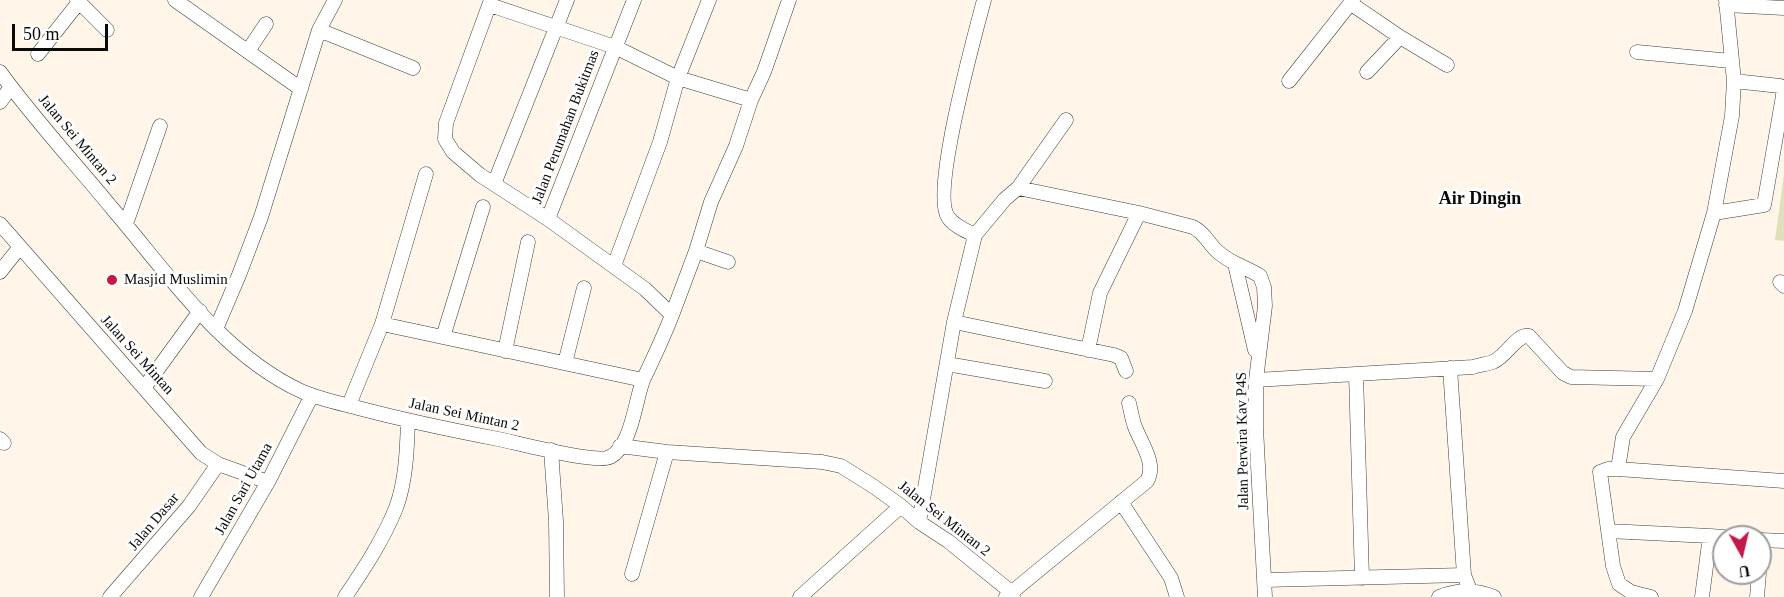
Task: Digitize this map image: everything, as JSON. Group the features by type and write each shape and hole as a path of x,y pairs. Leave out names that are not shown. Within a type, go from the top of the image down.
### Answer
{"street":[{"path":"175,0 301,89"},
{"path":"216,329 261,216 319,30 335,0"},
{"path":"494,184 567,0"},
{"name":"Jalan Perumahan Bukitmas","path":"548,219 634,0"},
{"path":"614,266 660,142 678,78 709,0"},
{"path":"620,446 633,419 643,380 672,315 696,251 711,202 736,146 789,0"},
{"path":"975,235 960,228 948,218 944,190 958,104 984,0"},
{"path":"38,54 78,1 107,30"},
{"name":"Jalan Perumahan Bukitmas","path":"672,315 645,289 614,266 548,219 480,175 453,152 445,139 446,123 491,2 557,28 615,47 678,78 751,100"},
{"path":"1289,81 1351,2 1400,37 1447,64"},
{"path":"1618,469 1623,437 1657,379 1685,311 1714,213 1732,116 1734,81 1726,2 1784,8"},
{"path":"248,51 266,24"},
{"path":"319,30 413,68"},
{"path":"1367,72 1400,37"},
{"path":"1637,52 1731,61"},
{"name":"Jalan Sei Mintan 2","path":"0,72 160,266 216,329 243,355 274,377 312,395 408,421 583,458 598,459 611,456 620,446 667,452 822,462 841,466 902,506 1010,596"},
{"path":"1714,213 1764,205 1783,96 1780,86 1734,81"},
{"path":"0,102 11,87"},
{"path":"919,522 954,322 975,235 1005,199 1018,188 1066,120"},
{"path":"126,224 160,126"},
{"path":"349,405 382,324 426,174"},
{"name":"Jalan Perwira Kav P4S","path":"1018,188 1139,213 1201,231 1218,252 1260,276 1264,287 1265,306 1256,380 1258,480 1263,531 1265,597"},
{"path":"443,337 483,207"},
{"path":"1088,350 1100,293 1139,213"},
{"name":"Jalan Sei Mintan","path":"0,224 201,453 218,464 268,482"},
{"path":"505,351 528,242"},
{"path":"0,272 19,248"},
{"path":"696,251 728,262"},
{"path":"1236,264 1258,362"},
{"path":"564,363 584,288"},
{"path":"144,388 200,311"},
{"path":"954,322 1114,354 1121,358 1126,371"},
{"path":"382,324 643,380"},
{"path":"1256,380 1473,367 1492,362 1506,354 1519,337 1524,335 1528,336 1563,373 1571,377 1657,379"},
{"path":"947,364 1046,381"},
{"path":"1450,368 1464,574 1470,590"},
{"path":"1356,374 1362,578"},
{"name":"Jalan Sari Utama","path":"201,597 268,482 312,395"},
{"path":"1010,596 1147,481 1151,475 1151,465 1134,425 1129,403"},
{"path":"345,597 381,538 396,507 403,480 408,421"},
{"path":"551,450 556,521 557,597"},
{"path":"632,574 667,452"},
{"name":"Jalan Dasar","path":"110,597 189,506 218,464"},
{"path":"1651,597 1631,592 1619,584 1613,566 1600,472 1618,469 1784,481"},
{"path":"1121,502 1171,578 1177,597"},
{"path":"800,597 902,506"},
{"path":"1608,531 1712,537"},
{"path":"1701,597 1712,556"},
{"path":"1265,580 1464,574"},
{"path":"1439,597 1470,590 1494,597"}],"green space":[{"path":"1784,174 1784,241 1775,240"}],"place":[{"name":"Masjid Muslimin","path":"112,280"}],"district":[{"name":"Air Dingin","path":"1480,199"}]}
